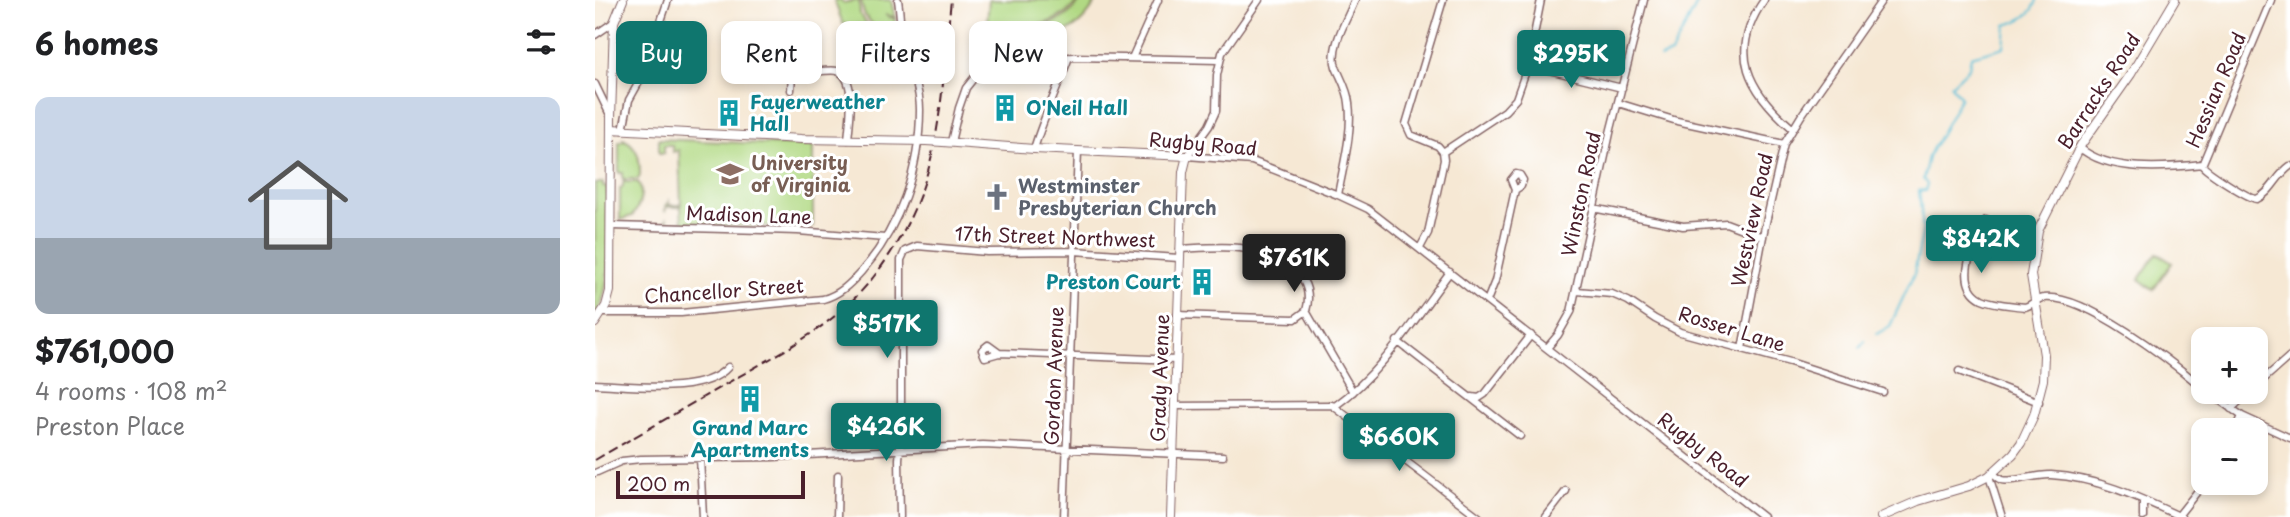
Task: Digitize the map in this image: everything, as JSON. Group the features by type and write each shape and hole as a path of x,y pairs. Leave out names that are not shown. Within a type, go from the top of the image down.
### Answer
{"main road":[{"name":"Barracks Road","path":"1991,475 2021,443 2039,402 2044,366 2031,275 2036,237 2043,218 2080,147 2131,74 2175,0"},
{"path":"595,323 610,291 611,117 614,22 619,2"},
{"name":"Rugby Road","path":"611,129 947,142 1078,152 1187,156"},
{"name":"Grady Avenue","path":"1171,517 1183,172 1187,156"},
{"path":"1881,517 1919,501 1969,486 1991,475"}],"street":[{"path":"623,130 629,100 643,75 669,0"},
{"name":"Chancellor Street","path":"602,313 681,313 830,297 843,290 855,278 885,238 904,202 922,141 916,82 902,36 898,0"},
{"path":"1132,58 1158,0"},
{"path":"1187,156 1209,126 1216,111 1220,60 1227,44 1259,0"},
{"path":"1338,195 1350,104 1336,66 1335,53 1355,0"},
{"path":"1420,248 1427,233 1444,160 1443,152 1438,146 1411,135 1406,124 1443,0"},
{"path":"1443,152 1511,106 1520,90 1528,65 1541,0"},
{"name":"Winston Road","path":"1547,348 1571,312 1593,208 1644,0"},
{"path":"1764,0 1756,10 1748,34 1747,68 1751,82 1760,96 1793,128"},
{"name":"Westview Road","path":"1742,349 1784,144 1882,0"},
{"name":"Hessian Road","path":"2271,0 2202,164 2206,171 2218,176 2248,198 2257,200 2267,194 2279,175 2290,166"},
{"path":"595,35 614,22"},
{"path":"1034,149 1038,132 1061,82 1069,57"},
{"path":"947,142 966,88 978,73 993,64 1010,59 1069,57 1220,60"},
{"path":"1528,65 1622,88"},
{"path":"791,90 792,74 801,71 837,71 845,76 849,84 851,107 848,139"},
{"path":"595,84 611,117"},
{"path":"1618,103 1677,121 1784,144"},
{"path":"2080,147 2085,152 2116,164 2148,167 2202,164"},
{"name":"Gordon Avenue","path":"1064,517 1078,152"},
{"name":"Rugby Road","path":"1187,156 1252,161 1368,209 1763,517"},
{"path":"1487,301 1495,281 1515,190"},
{"path":"1593,208 1683,226 1726,223 1763,237"},
{"path":"1986,220 1969,258 1967,276 1977,296 1988,301 2025,307 2040,298 2060,299 2089,310 2162,355 2191,378"},
{"name":"Madison Lane","path":"612,226 798,231 885,238"},
{"name":"17th Street Northwest","path":"899,449 901,260 909,248 917,246 1007,253 1180,253 1242,248 1279,259 1297,272 1305,283 1308,299 1306,310"},
{"path":"1335,406 1353,392 1397,341 1450,272"},
{"name":"Rosser Lane","path":"1577,290 1601,292 1622,298 1679,332 1883,392"},
{"path":"1177,315 1292,319 1300,317 1306,310 1353,392"},
{"path":"1470,397 1479,398 1485,394 1531,335"},
{"path":"1397,341 1520,436"},
{"path":"999,353 1176,360"},
{"path":"2268,375 2290,356"},
{"path":"595,384 657,386 703,383 718,377 728,367"},
{"path":"1959,371 2039,402"},
{"path":"2225,404 2242,416 2290,438"},
{"path":"2231,409 2236,404"},
{"path":"1174,406 1335,406 1479,517"},
{"path":"595,473 611,465 634,459 781,457 984,445 1223,456"},
{"path":"899,449 900,517"},
{"path":"700,458 703,517"},
{"path":"837,517 838,475"},
{"path":"1991,475 2002,517"},
{"path":"1991,475 2008,481 2046,475 2086,478 2179,516 2195,495"},
{"path":"1546,517 1566,491"},
{"path":"2143,500 2143,517"}],"green space":[{"path":"834,0 841,0 843,3 859,0 860,14 865,21 842,21"},
{"path":"861,0 891,0 895,17 885,15 895,21 870,21 864,14"},
{"path":"989,0 1079,0 1059,18 1051,21 987,21"},
{"path":"1081,0 1097,0 1081,22 1067,32 1067,21 1056,21 1073,10"},
{"path":"623,139 632,145 639,159 638,179 623,179 623,173 619,173 619,142"},
{"path":"659,139 813,146 813,226 666,225 666,218 667,223 682,223 681,207 666,207 665,212 665,207 669,201 669,205 681,205 679,150 673,152 672,145 664,145 664,153 659,153"},
{"path":"623,182 638,182 641,194 632,216 620,220 620,188 623,187"},
{"path":"595,183 603,183 603,187 607,187 608,272 601,304 595,316"},
{"path":"2157,253 2172,263 2153,290 2139,279"}],"waterway":[{"path":"1660,58 1671,54 1699,0"},
{"path":"1877,334 1890,326 1914,274 1923,230 1919,190 1925,191 1927,184 1923,179 1928,157 1961,97 1951,85 1969,68 1971,56 2004,47 2006,25 2025,17 2037,0"},
{"path":"1860,348 1865,341"}],"railway":[{"path":"595,460 810,335 852,300 882,266 916,205 930,163 941,103 951,0"}],"place":[{"name":"O'Neil Hall","path":"1005,108"},
{"name":"Fayerweather Hall","path":"729,113"},
{"name":"University of Virginia","path":"730,174"},
{"name":"Westminster Presbyterian Church","path":"997,197"},
{"name":"Preston Court","path":"1202,282"},
{"name":"Grand Marc Apartments","path":"750,399"}]}
